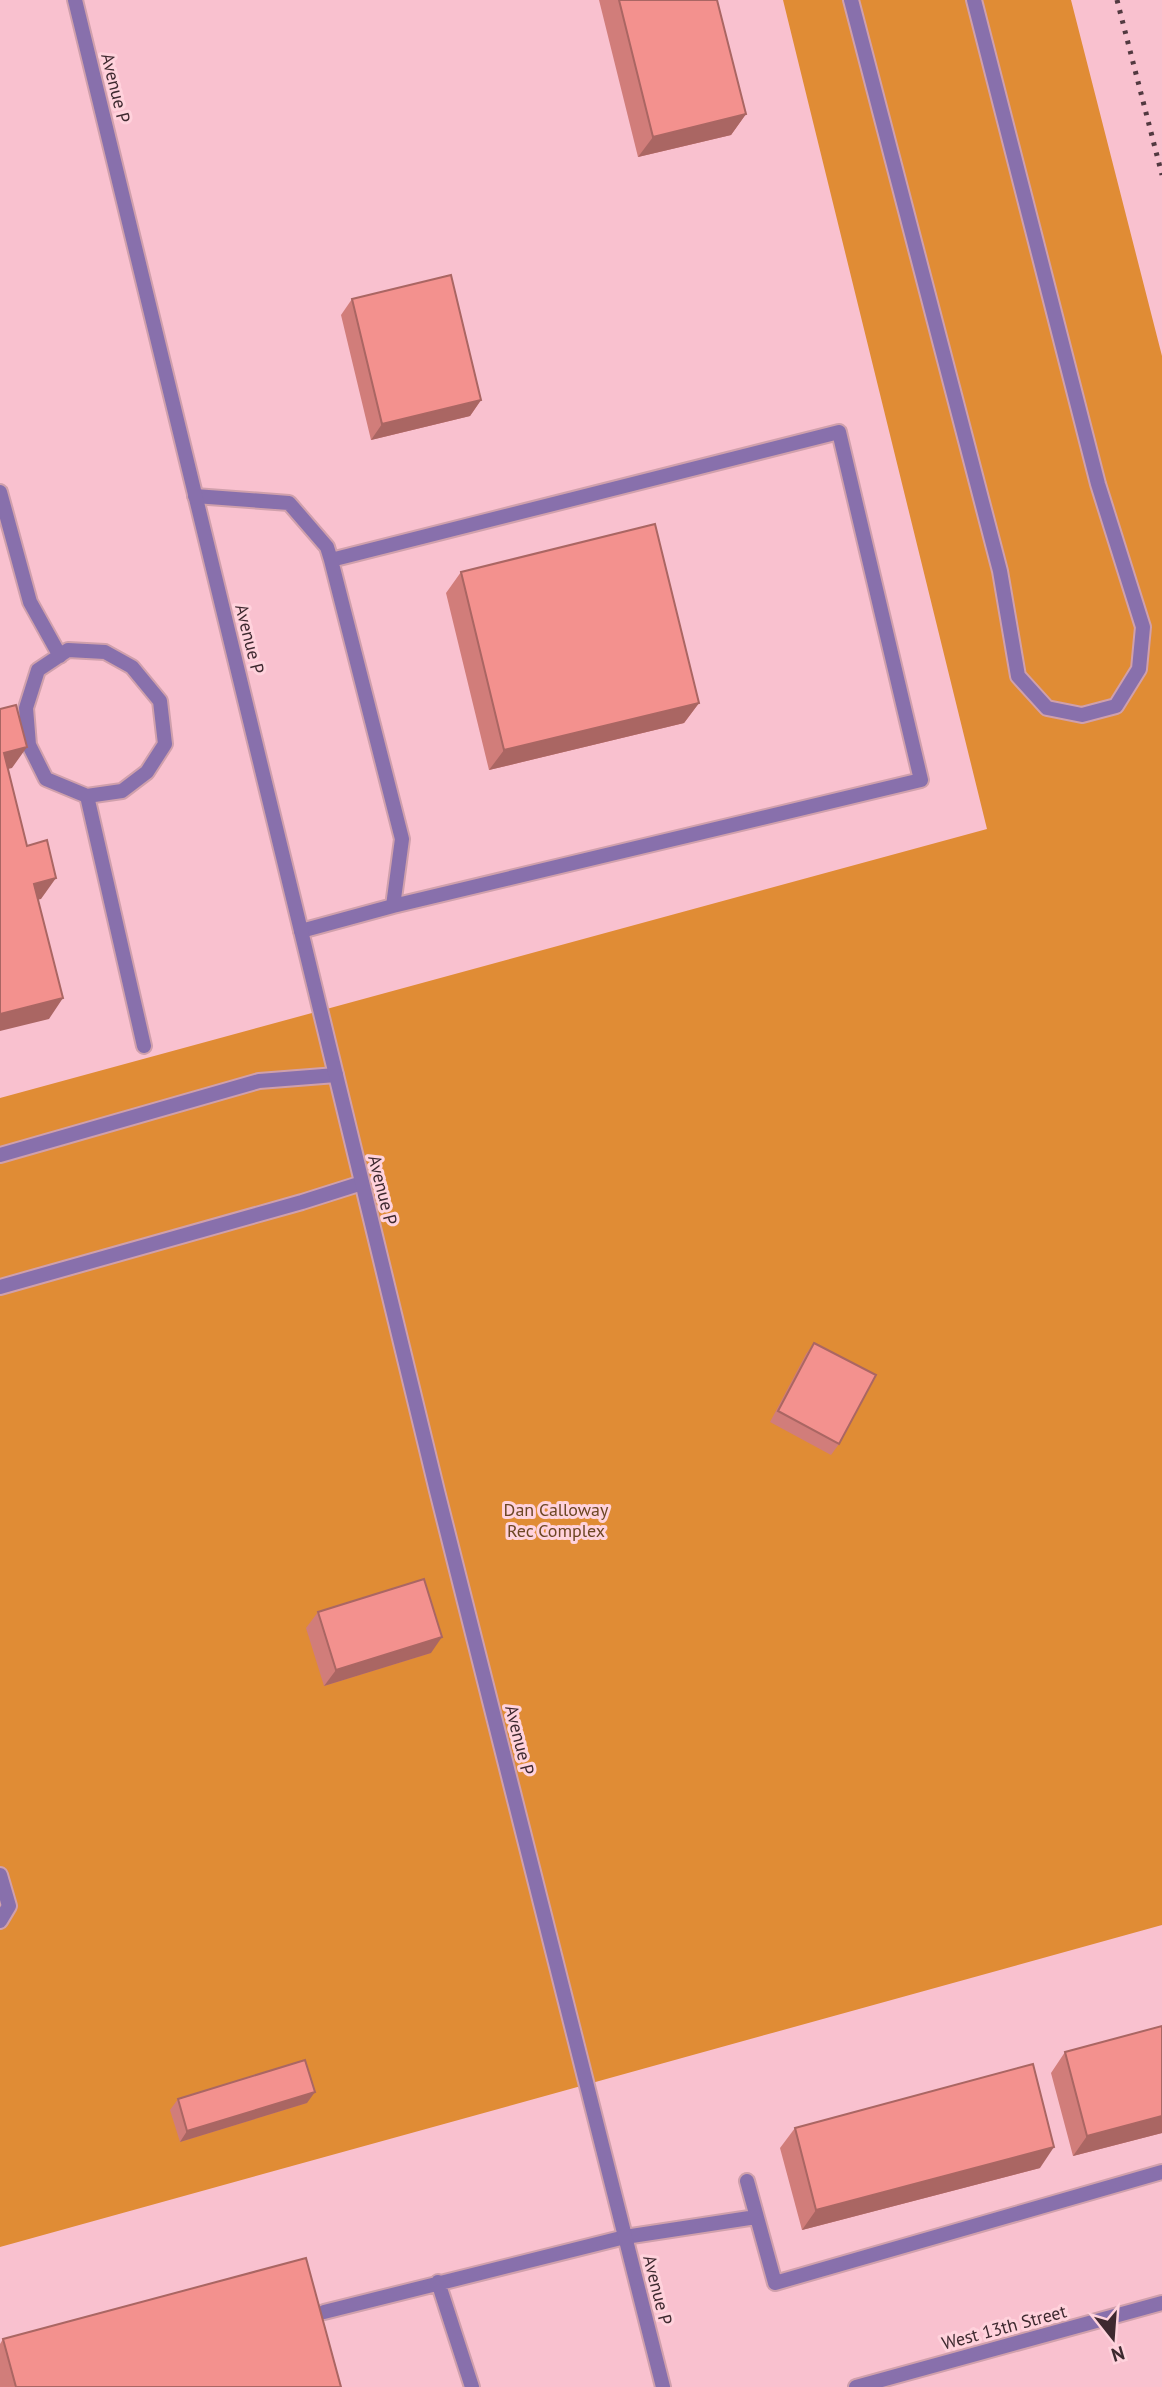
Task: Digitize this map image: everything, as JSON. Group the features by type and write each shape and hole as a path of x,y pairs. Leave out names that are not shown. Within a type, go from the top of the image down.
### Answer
{"street":[{"name":"Avenue P","path":"75,0 450,1545 663,2387"},
{"path":"851,0 1000,571 1018,676 1047,708 1082,715 1116,706 1139,669 1143,627 1098,484 974,0"},
{"path":"301,931 393,906 921,780 839,432 331,560"},
{"path":"0,492 30,603 60,656"},
{"path":"195,496 289,503 327,547 402,839 393,906"},
{"path":"68,650 106,652 132,667 160,701 165,744 147,772 122,791 87,796 46,779 29,745 26,708 38,670 68,650"},
{"path":"87,796 145,1046"},
{"path":"0,1155 259,1081 336,1075"},
{"path":"0,1287 362,1183"},
{"path":"0,1875 9,1906 0,1921"},
{"path":"747,2180 775,2283 1162,2172"},
{"path":"324,2312 625,2237 756,2217"},
{"path":"438,2282 472,2387"},
{"name":"West 13th Street","path":"856,2387 1162,2303"}],"green space":[{"name":"Dan Calloway Rec Complex","path":"783,0 1071,0 1162,356 1162,1925 0,2247 0,1098 987,829"}],"building":[{"path":"619,0 717,0 746,114 653,137"},
{"path":"451,275 481,400 382,424 352,299"},
{"path":"655,524 699,703 504,750 461,572"},
{"path":"16,705 27,747 4,753 27,846 47,840 56,878 34,884 63,998 0,1014 0,709"},
{"path":"814,1343 876,1375 839,1444 778,1411"},
{"path":"424,1579 442,1637 336,1670 318,1612"},
{"path":"1162,2026 1162,2116 1087,2136 1065,2052"},
{"path":"305,2060 315,2092 187,2131 178,2099"},
{"path":"1033,2064 1054,2147 816,2210 795,2128"},
{"path":"306,2258 341,2387 16,2387 3,2339"}],"railway":[{"path":"1117,0 1162,175"}]}
